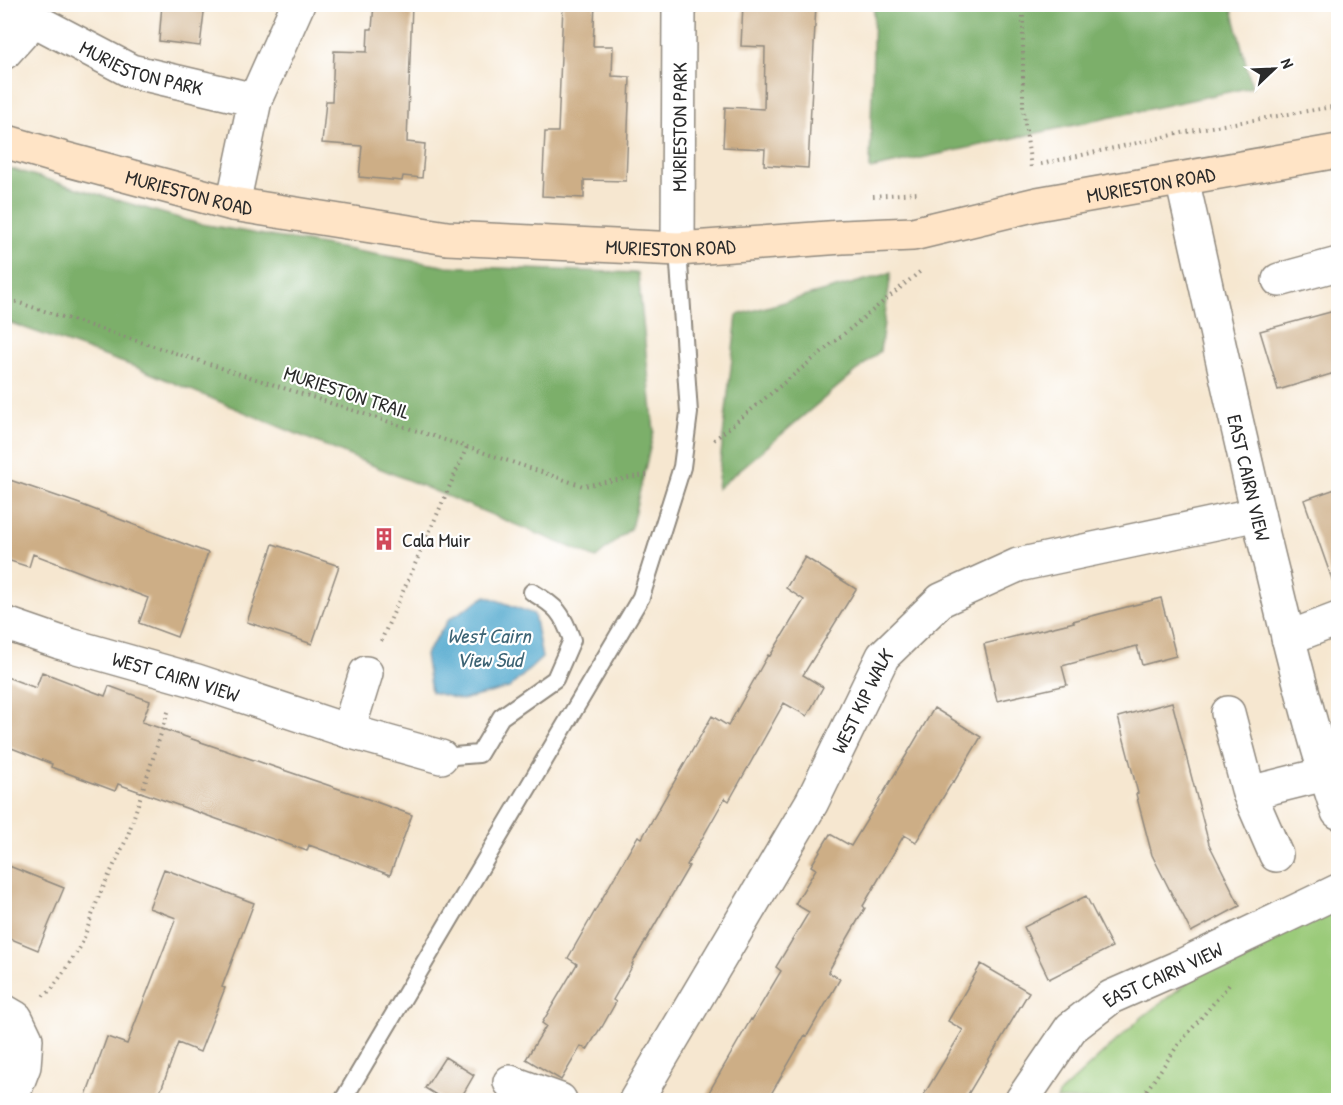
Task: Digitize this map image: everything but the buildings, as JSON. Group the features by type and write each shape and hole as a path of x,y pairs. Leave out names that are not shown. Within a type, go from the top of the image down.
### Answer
{"street":[{"path":"233,204 255,100 298,4"},
{"name":"MURIESTON PARK","path":"678,249 679,4"},
{"name":"MURIESTON PARK","path":"5,52 25,12 131,70 255,100"},
{"name":"MURIESTON ROAD","path":"4,141 233,204 447,237 678,249 914,234 1037,204 1338,151"},
{"name":"EAST CAIRN VIEW","path":"1182,179 1288,638 1325,774 1338,812"},
{"path":"1279,280 1338,264"},
{"name":"WEST KIP WALK","path":"636,1101 812,802 883,656 942,600 1018,566 1258,514"},
{"path":"1288,638 1338,619"},
{"name":"WEST CAIRN VIEW","path":"4,623 59,642 180,676 348,731 441,757"},
{"path":"348,731 366,673"},
{"path":"1228,712 1250,793 1276,855"},
{"path":"1250,793 1325,774"},
{"name":"EAST CAIRN VIEW","path":"1022,1101 1071,1028 1112,997 1338,891"},
{"path":"10,1014 26,1039 24,1066 11,1101"},
{"path":"510,1082 560,1101"}],"lane":[{"path":"343,1101 641,597 682,466 689,413 678,249"},
{"path":"441,757 479,754 501,717 555,679 572,640 565,620 552,604 532,592"}],"path":[{"path":"1023,4 1023,108 1037,204"},
{"name":"MURIESTON TRAIL","path":"4,298 583,486 682,466"},
{"path":"682,466 881,304"},
{"path":"366,673 467,447"},
{"path":"10,1014 52,989 81,946 99,896 127,838 180,676"},
{"path":"1140,1101 1178,1045 1228,985 1238,978"}],"green space":[{"path":"874,5 1231,5 1252,87 870,169"},
{"path":"5,167 196,223 443,266 638,273 654,431 631,528 596,558 138,368 5,321"},
{"path":"891,273 880,351 717,489 737,315"},
{"path":"1338,904 1338,1100 1057,1100 1060,1093 1141,1018 1204,970"}],"water":[{"name":"West Cairn View Sud","path":"486,596 534,614 542,658 509,688 462,700 431,692 425,655 449,619"}],"place":[{"name":"Cala Muir","path":"384,539"}]}
